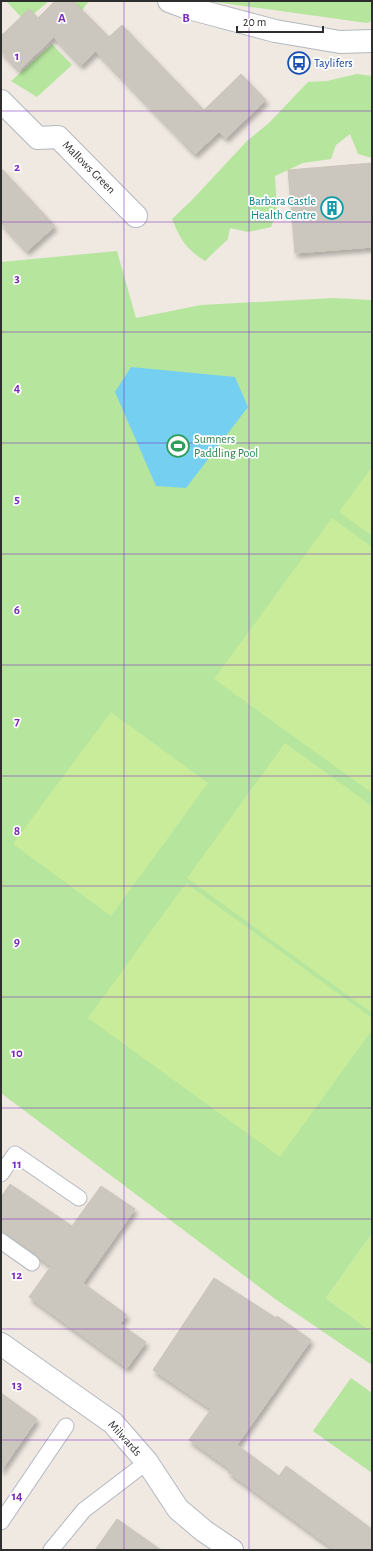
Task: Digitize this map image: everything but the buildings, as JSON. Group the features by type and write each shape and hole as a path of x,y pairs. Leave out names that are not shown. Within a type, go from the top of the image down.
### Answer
{"street":[{"path":"169,1 185,7 275,31 340,42 372,41"},
{"name":"Mallows Green","path":"1,101 38,138 58,137 136,216"},
{"name":"Milwards","path":"1,1344 113,1423 147,1462 178,1508 204,1531 232,1550"}],"lane":[{"path":"1,1174 15,1154 79,1198"},
{"path":"1,1241 32,1263"},
{"path":"1,1522 66,1426"},
{"path":"51,1550 84,1510 147,1462"}],"green space":[{"path":"6,1 49,1 25,21"},
{"path":"58,1 89,1 79,14"},
{"path":"208,1 372,1 372,21 367,23"},
{"path":"52,44 72,65 37,97 11,81"},
{"path":"357,74 372,76 372,158 358,154 350,134 336,145 331,159 303,163 275,176 277,212 271,227 248,232 230,228 228,239 205,261 188,248 181,238 172,219 192,200 247,141 269,123 308,82 327,81"},
{"path":"117,251 136,318 201,305 334,298 372,300 372,1234 326,1298 372,1332 372,1365 278,1301 1,1093 1,262"},
{"path":"372,467 372,536 339,512"},
{"path":"332,518 372,547 372,793 214,679"},
{"path":"111,712 208,783 111,916 13,844"},
{"path":"285,743 372,806 372,1013 187,878"},
{"path":"186,883 372,1018 372,1030 280,1157 88,1018"},
{"path":"372,1234 372,1332 326,1298"},
{"path":"351,1378 372,1393 372,1473 313,1431"}],"water":[{"name":"Sumners Paddling Pool","path":"131,367 235,377 248,407 186,488 156,486 115,392"}],"place":[{"name":"Taylifers","path":"299,63"},
{"name":"Barbara Castle Health Centre","path":"332,208"},
{"name":"Sumners Paddling Pool","path":"178,446"}]}
